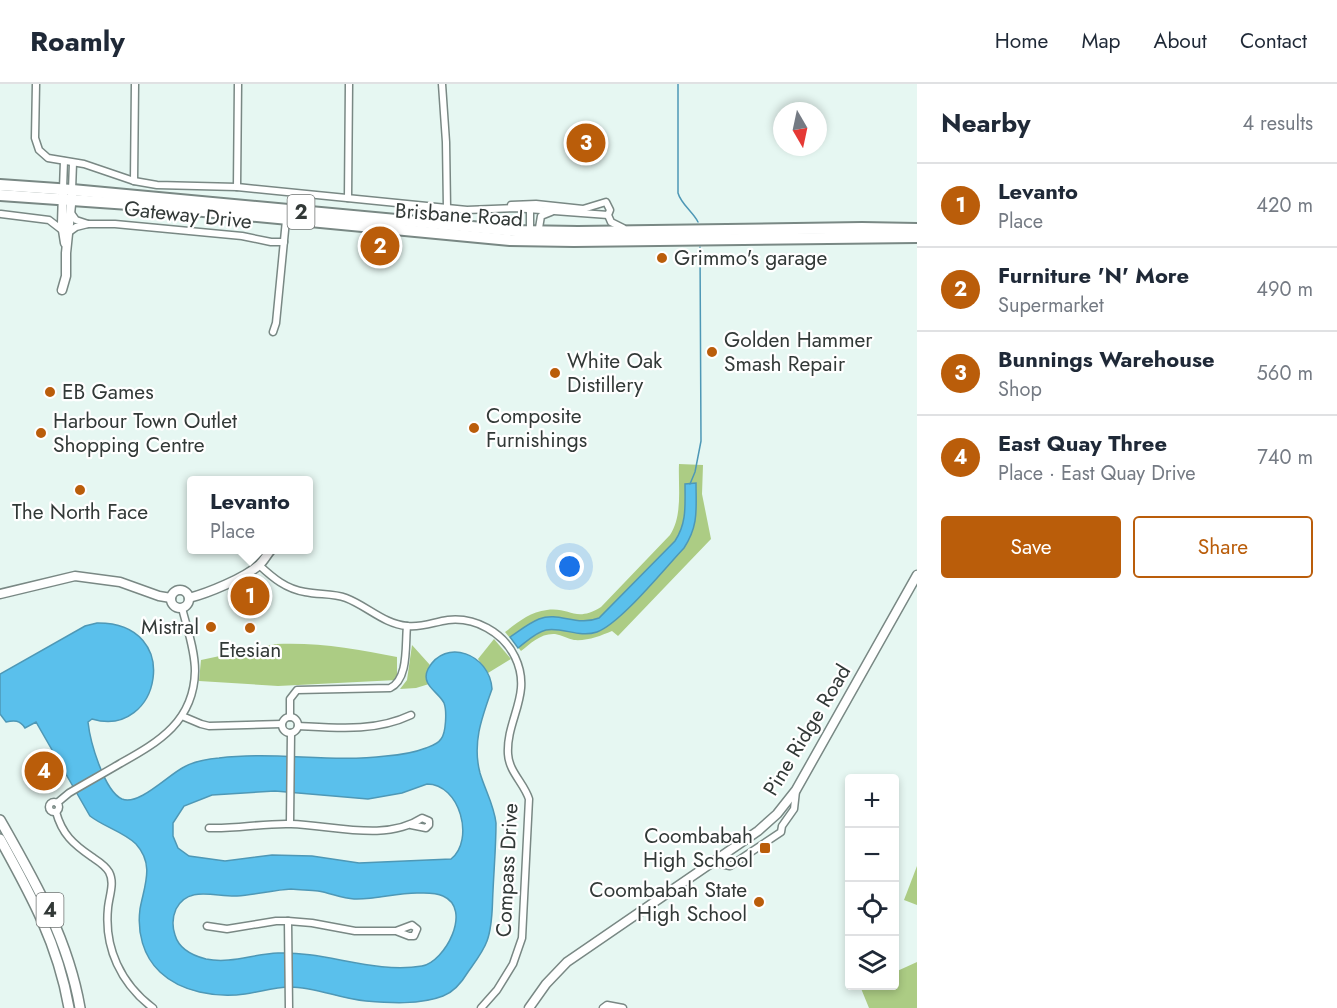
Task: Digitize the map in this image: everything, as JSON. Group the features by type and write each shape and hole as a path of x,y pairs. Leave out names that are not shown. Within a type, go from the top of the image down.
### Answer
{"highway":[{"name":"Brisbane Road","path":"0,185 286,220 475,238 637,231 917,227"},
{"name":"Brisbane Road","path":"0,195 67,194 399,222 534,236 917,237"}],"main road":[{"name":"4","path":"0,820 51,913 68,958 80,1008"},
{"name":"4","path":"0,839 34,901 49,935 62,975 69,1008"}],"street":[{"name":"Brisbane Road","path":"36,84 36,146 45,156 91,165 135,181 237,187 472,210 502,208"},
{"path":"135,84 135,181"},
{"path":"237,187 238,84"},
{"path":"348,198 349,84"},
{"path":"442,84 447,208"},
{"path":"62,161 67,194 66,276 62,290"},
{"path":"67,194 73,163"},
{"path":"502,208 510,205 540,204 579,209 606,202 610,210 608,215 610,222 616,226 637,231"},
{"path":"530,211 540,204"},
{"path":"502,208 608,215"},
{"path":"530,211 534,236"},
{"path":"534,236 543,215 564,212"},
{"path":"49,220 67,213"},
{"path":"67,213 76,220 88,224"},
{"path":"1,214 49,220 66,231"},
{"path":"273,332 276,323 286,220"},
{"name":"Gateway Drive","path":"66,231 88,224 115,224 231,234 284,243"},
{"path":"189,598 219,588 259,565 267,554"},
{"name":"Compass Drive","path":"259,565 272,577 294,590 345,598 384,619 407,627 459,620 484,625 501,637 510,647 521,672 520,703 508,745 508,757 511,768 529,799 522,938 513,964 497,990 481,1008"},
{"name":"Pine Ridge Road","path":"529,1008 546,984 571,959 770,822 796,790 917,575"},
{"path":"0,594 75,576 120,582 171,598"},
{"path":"179,590 186,592 189,598 188,604 182,608 173,605 171,598 172,593 179,590"},
{"path":"153,1008 139,998 127,983 111,951 107,931 112,885 108,870 61,830 56,812 59,808 57,803 69,793 162,739 182,716 189,701 195,672 182,608"},
{"path":"290,717 290,699 297,690 390,688 396,685 402,676 407,627"},
{"path":"298,726 347,729 384,725 411,715"},
{"path":"182,716 209,726 282,724"},
{"path":"290,717 296,720 298,726 291,733 284,731 282,724 285,718 290,717"},
{"path":"290,824 291,733"},
{"path":"716,860 724,866 730,866 779,834 794,809 796,790"},
{"path":"770,822 777,820 782,826"},
{"path":"209,828 229,829 290,824 369,831 411,825"},
{"path":"207,926 227,928 288,921 345,930 396,931"},
{"path":"288,921 289,1008"},
{"path":"603,1008 607,1005 622,1008"}],"green space":[{"path":"679,464 703,465 702,494 711,539 618,636 612,631 589,639 574,640 550,634 536,639 521,651 505,632 524,618 541,611 555,610 585,614 601,607 670,535 677,519"},
{"path":"494,639 511,659 488,673 478,659"},
{"path":"276,644 322,645 397,657 397,680 278,686 199,681 201,660"},
{"path":"412,645 430,665 427,673 429,684 400,689 407,680"},
{"path":"917,866 917,905 904,900"},
{"path":"917,962 917,1008 869,1008 862,990 899,990 899,970"}],"water":[{"path":"696,483 696,509 689,540 618,618 607,627 590,634 552,629 542,631 518,648 510,637 539,619 554,617 583,621 599,618 675,541 682,527 685,484"},
{"path":"97,623 125,628 143,641 152,658 153,678 147,698 134,713 115,721 92,719 88,722 95,753 109,786 122,799 129,800 145,794 184,767 205,760 240,756 365,758 401,754 426,748 441,739 446,716 442,699 426,680 428,669 436,659 455,652 466,654 484,667 492,689 482,720 477,751 480,773 496,823 492,916 485,945 457,986 451,992 434,999 404,1003 356,1000 290,987 222,995 188,989 168,979 160,972 145,951 139,926 147,876 142,852 131,840 90,816 36,722 25,728 17,721 6,722 0,714 0,674 85,626","holes":["427,784 438,786 448,793 460,814 463,827 462,839 451,859 359,863 312,856 272,855 225,861 189,856 178,848 173,836 173,823 184,806 212,795 275,791 368,799 402,793","291,889 318,891 354,899 409,893 437,894 452,903 456,912 456,923 447,946 431,962 422,966 404,968 368,965 296,953 278,953 233,960 206,959 192,954 177,940 173,928 174,916 181,902 188,897 203,894 237,896"]}],"waterway":[{"path":"678,84 678,193 698,222"},
{"path":"690,484 695,472 701,441 700,247"}],"place":[{"name":"Bunnings Warehouse","path":"586,143"},
{"name":"Furniture 'N' More","path":"380,246"},
{"name":"Grimmo's garage","path":"662,258"},
{"name":"Golden Hammer Smash Repair","path":"712,352"},
{"name":"White Oak Distillery","path":"555,373"},
{"name":"EB Games","path":"50,392"},
{"name":"Composite Furnishings","path":"474,428"},
{"name":"Harbour Town Outlet Shopping Centre","path":"41,433"},
{"name":"The North Face","path":"80,490"},
{"name":"Levanto","path":"250,596"},
{"name":"Mistral","path":"211,627"},
{"name":"Etesian","path":"250,628"},
{"name":"East Quay Three","path":"44,771"},
{"name":"Coombabah High School","path":"765,848"},
{"name":"Coombabah State High School","path":"759,902"}]}
